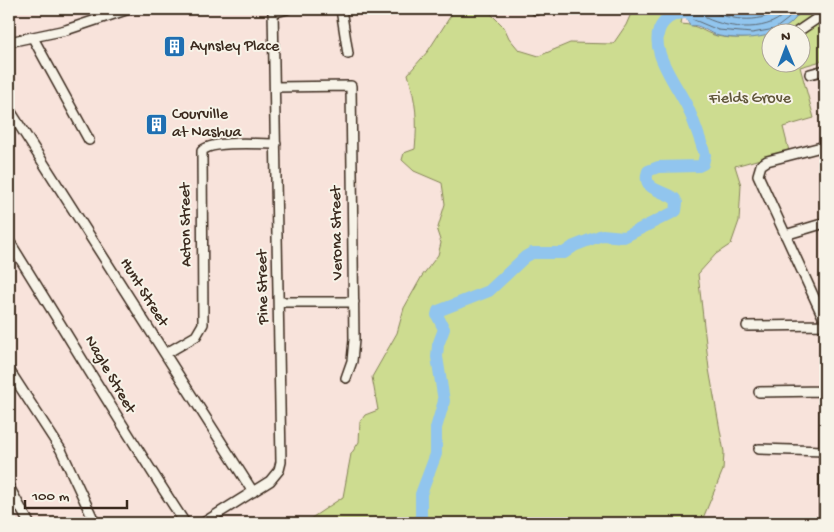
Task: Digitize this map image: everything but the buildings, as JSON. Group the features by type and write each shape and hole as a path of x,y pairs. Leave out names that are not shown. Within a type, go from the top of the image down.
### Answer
{"street":[{"path":"9,42 33,38 99,21 129,9"},
{"path":"273,11 287,9"},
{"path":"341,9 348,54"},
{"name":"Pine Street","path":"202,523 253,492 275,476 281,462 273,11"},
{"path":"811,22 825,12"},
{"path":"33,38 89,140"},
{"path":"810,74 825,70"},
{"name":"Verona Street","path":"275,87 351,86 354,351 346,378"},
{"name":"Hunt Street","path":"9,110 253,492"},
{"name":"Acton Street","path":"165,354 196,336 203,324 202,152 209,146 217,145 276,144"},
{"path":"747,326 825,326 824,319 759,179 760,168 767,161 825,146"},
{"path":"785,235 825,223"},
{"name":"Nagle Street","path":"9,241 77,348 125,431 185,523"},
{"path":"279,302 354,302"},
{"path":"824,523 825,356"},
{"path":"9,370 60,450 95,523"},
{"path":"759,392 825,391"},
{"path":"759,449 825,451"},
{"path":"9,487 29,523"}],"green space":[{"name":"Fields Grove","path":"455,9 486,9 504,27 509,38 519,50 539,56 570,43 613,44 626,25 633,9 675,9 682,18 681,24 692,26 717,36 744,38 762,35 762,72 801,72 814,118 783,127 789,151 735,166 741,185 739,221 731,244 716,254 698,274 709,369 724,452 723,470 701,523 304,523 343,497 351,454 359,442 360,422 365,415 378,410 372,377 397,333 404,308 422,276 438,255 441,243 437,231 445,204 442,183 414,171 402,160 404,153 415,149 416,138 416,111 408,74 428,51"},
{"path":"825,9 825,60 812,64 812,22 791,22 801,10"}],"water":[{"path":"681,9 801,9 792,22 762,22 762,37 754,38 719,36 701,27 690,26"}],"waterway":[{"path":"421,523 421,494 436,454 436,428 444,401 437,357 438,345 444,329 437,315 438,311 489,291 525,257 532,253 564,253 574,246 602,235 624,237 676,211 677,203 675,199 655,189 648,183 648,171 658,167 699,166 703,164 705,155 688,108 664,65 657,42 659,31 664,22 672,16 686,13 700,15"}],"place":[{"name":"Aynsley Place","path":"174,47"},
{"name":"Courville at Nashua","path":"156,124"}]}
